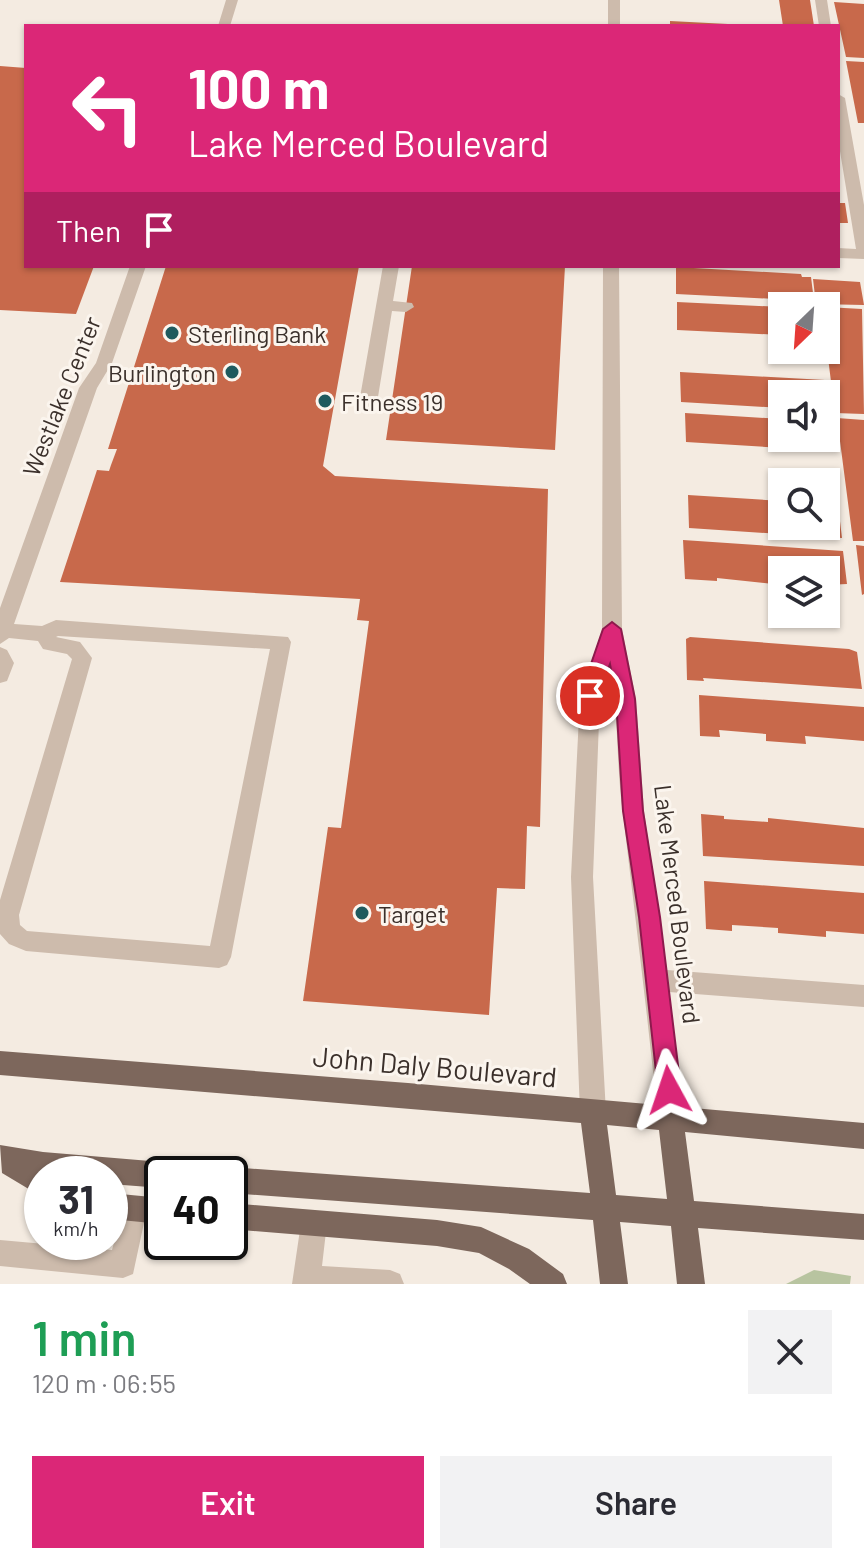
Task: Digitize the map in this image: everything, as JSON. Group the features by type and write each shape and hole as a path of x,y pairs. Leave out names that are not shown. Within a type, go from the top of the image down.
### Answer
{"main road":[{"name":"John Daly Boulevard","path":"0,1063 408,1095 864,1136"},
{"name":"Lake Merced Boulevard","path":"593,1113 614,1284"},
{"name":"Lake Merced Boulevard","path":"671,1120 691,1284"},
{"path":"0,1158 144,1173"},
{"path":"0,1158 24,1173"},
{"path":"248,1181 864,1227"},
{"path":"248,1218 437,1233 481,1240 519,1259 553,1284"}],"street":[{"path":"225,24 232,0"},
{"path":"614,0 614,24"},
{"path":"821,0 825,24"},
{"path":"840,110 864,251 840,253"},
{"name":"Westlake Center","path":"1,633 88,388 104,363 137,268"},
{"path":"368,403 391,268"},
{"name":"Lake Merced Boulevard","path":"611,268 612,629 626,699 633,811 657,980 671,1120"},
{"path":"384,305 406,307"},
{"path":"1,633 44,634 56,628 281,642 219,957 26,941 14,936 7,927 7,915 82,658 73,647 50,644 44,634"},
{"name":"Lake Merced Boulevard","path":"593,1113 582,915 585,798 590,696 612,629"},
{"path":"0,655 4,663 0,675"},
{"path":"657,980 864,996"},
{"path":"314,1223 306,1282 390,1284"},
{"path":"0,1253 24,1255"},
{"path":"78,1260 123,1264 123,1260"}],"green space":[{"path":"814,1270 851,1276 850,1284 786,1284"}],"building":[{"path":"779,0 810,0 814,24 783,24"},
{"path":"834,2 864,4 864,58 846,57"},
{"path":"670,21 728,24 670,24"},
{"path":"846,61 864,62 864,123 858,123"},
{"path":"0,66 24,68 24,268 93,268 76,314 0,310"},
{"path":"840,203 845,203 848,223 840,223"},
{"path":"165,268 359,268 323,466 335,476 548,489 540,827 527,826 525,889 497,888 489,1015 303,1001 328,827 341,828 369,621 357,620 360,599 60,582 97,470 109,471 117,449 108,449"},
{"path":"412,268 565,268 555,450 386,440"},
{"path":"676,268 811,277 813,292 768,292 768,299 676,294"},
{"path":"813,279 860,282 864,305 840,304 840,292 815,292"},
{"path":"677,302 768,306 768,334 677,330"},
{"path":"840,308 862,309 864,414 840,413 840,380 831,380 829,364 840,364"},
{"path":"680,372 825,380 768,380 768,407 681,402"},
{"path":"685,413 768,418 768,447 686,442"},
{"path":"840,418 864,420 864,541 853,541 840,441"},
{"path":"688,495 768,500 768,533 689,528"},
{"path":"683,540 843,551 847,584 840,584 840,556 768,556 768,583 717,578 717,581 685,579"},
{"path":"856,545 864,546 862,595"},
{"path":"686,639 849,649 857,652 862,689 703,678 704,681 687,680"},
{"path":"699,695 864,707 864,741 805,736 806,744 766,741 766,734 719,730 720,737 700,736"},
{"path":"701,814 724,816 724,819 768,822 768,818 864,828 864,866 703,856"},
{"path":"704,881 864,893 864,934 826,931 826,937 778,933 778,928 732,925 732,931 706,929"}],"place":[{"name":"Sterling Bank","path":"172,333"},
{"name":"Burlington","path":"232,372"},
{"name":"Fitness 19","path":"325,401"},
{"name":"Target","path":"362,913"}],"route":[{"path":"590,696 612,629 626,699 633,811 669,1090"}]}
